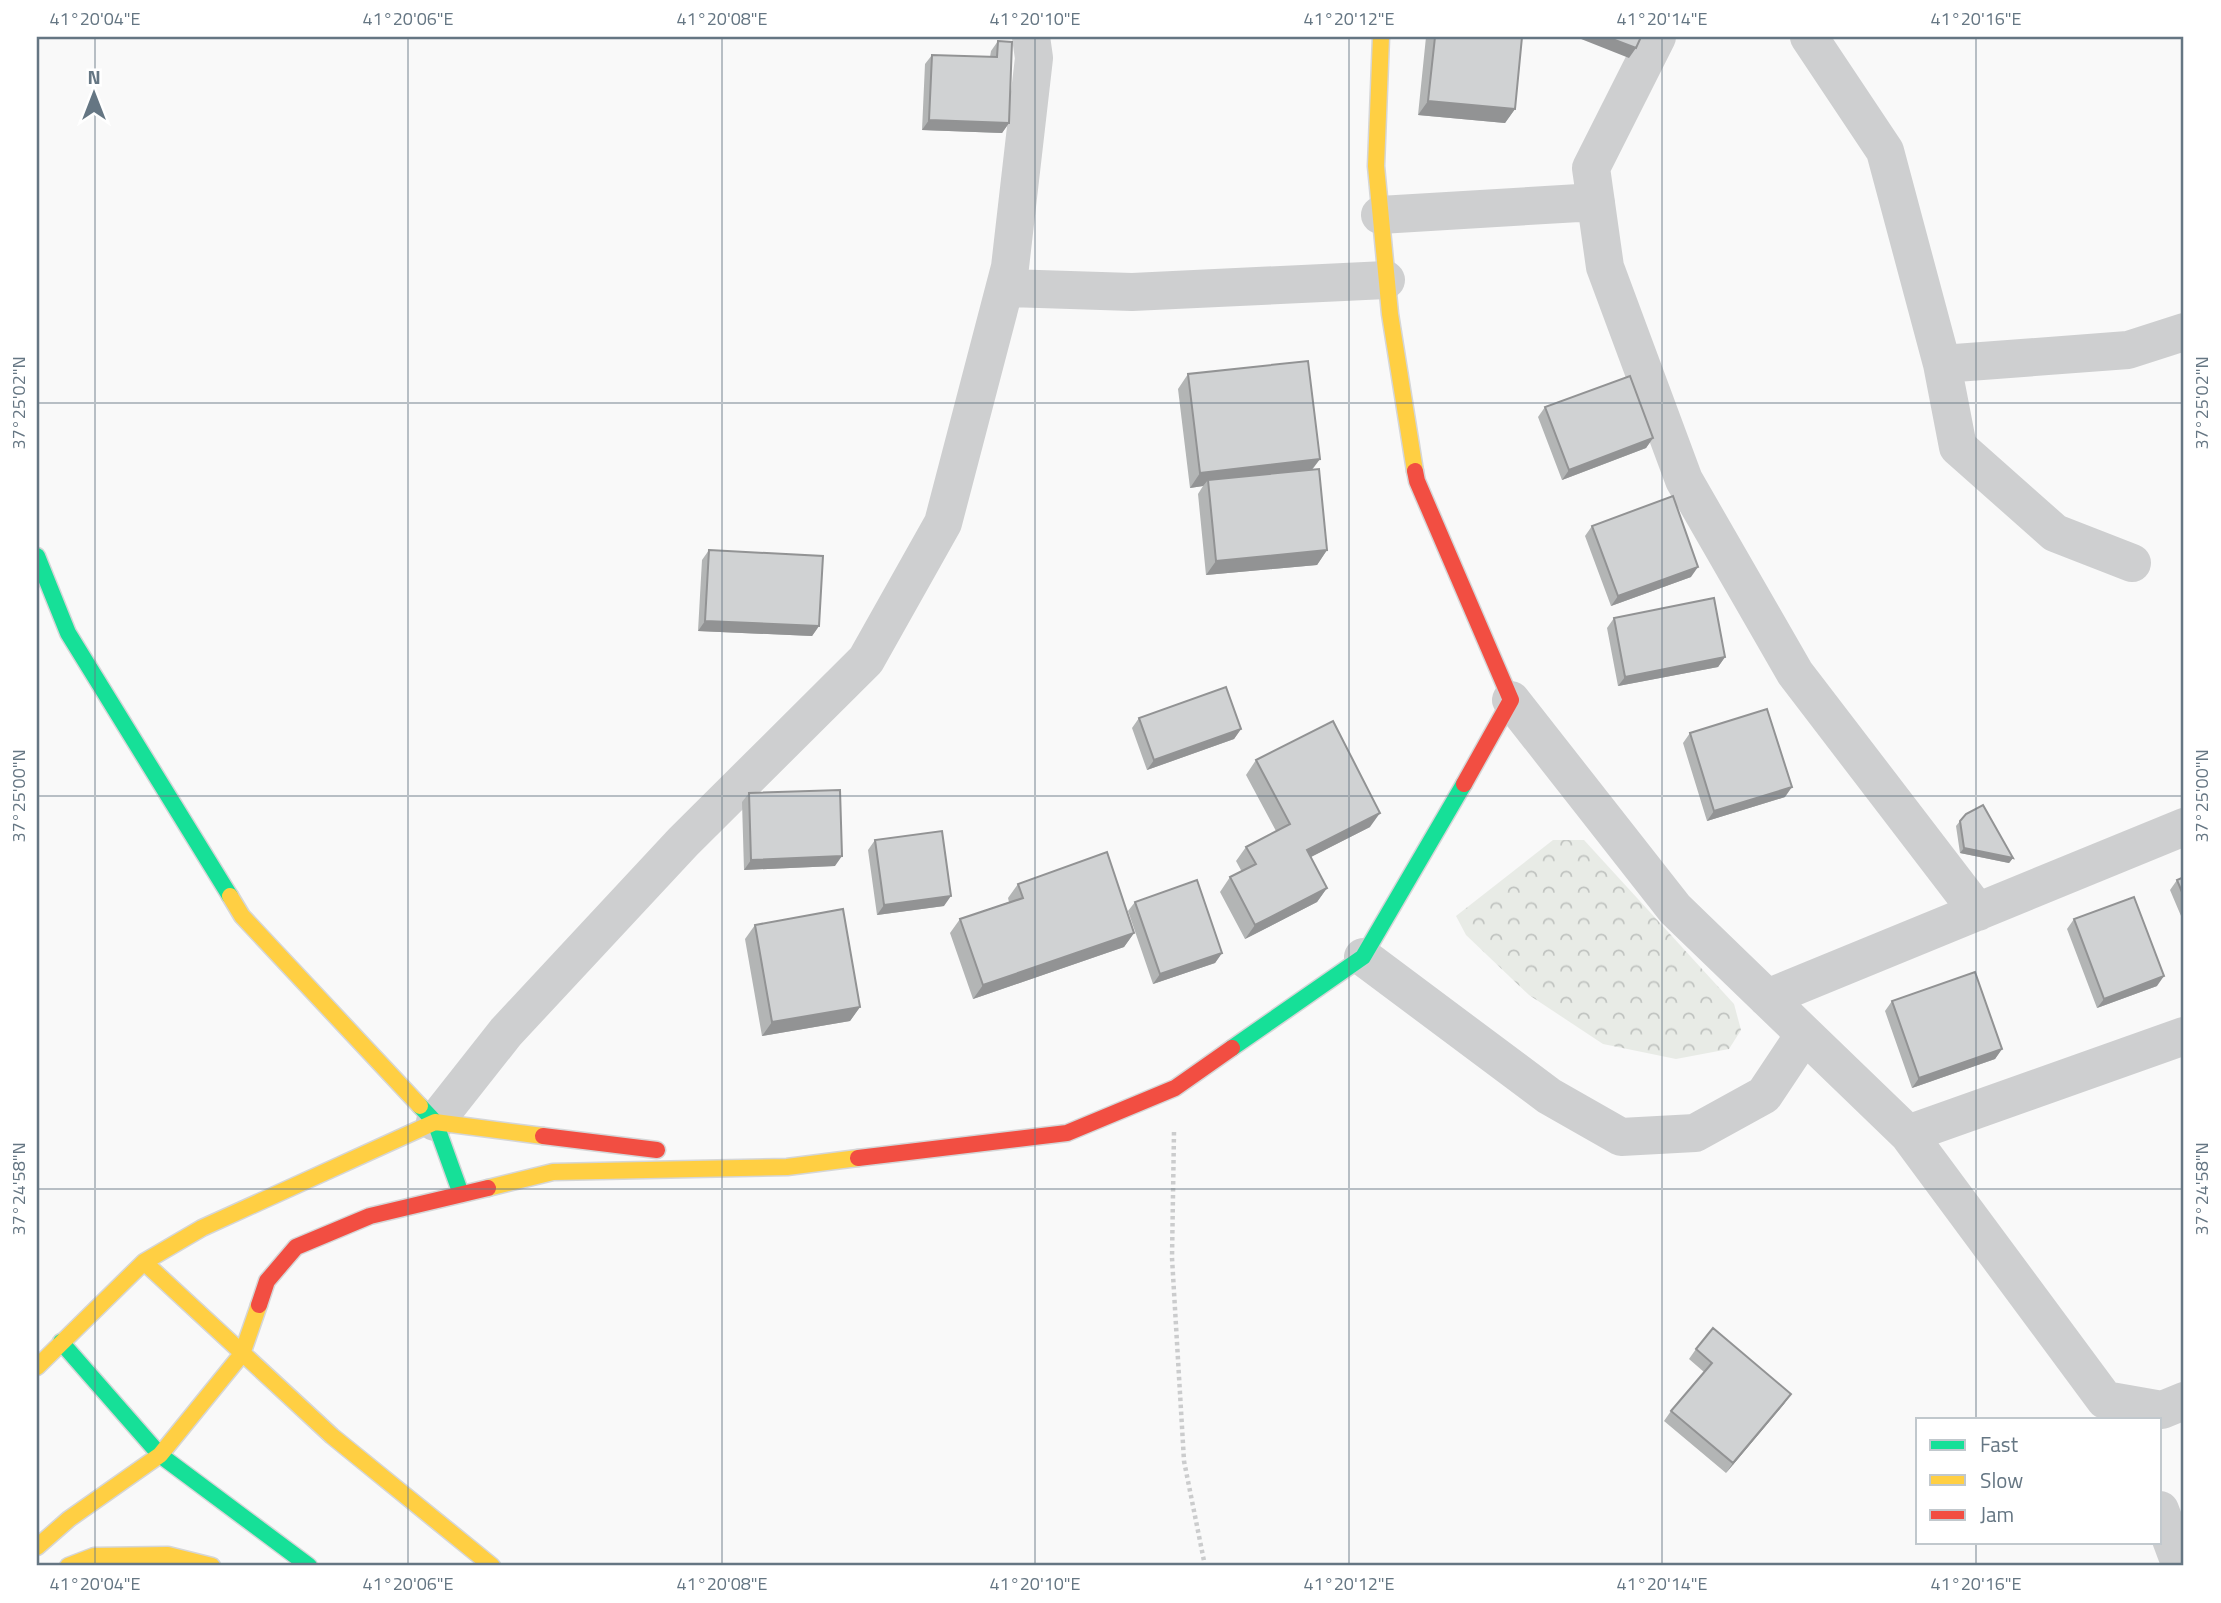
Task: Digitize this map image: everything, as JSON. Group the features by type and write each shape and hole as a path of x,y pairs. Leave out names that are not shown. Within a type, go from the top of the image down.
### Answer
{"street":[{"path":"37,1367 144,1262 202,1228 435,1122 506,1032 683,842 866,660 943,523 1010,267 1034,58 1031,37"},
{"path":"1381,37 1376,166 1386,280 1417,481 1511,700 1675,909 1908,1134 2105,1400 2123,1411 2162,1410 2184,1401"},
{"path":"1657,37 1591,168 1605,267 1684,480 1795,673 1978,912"},
{"path":"1809,37 1885,151 1942,364 1958,447 2055,533 2132,563"},
{"path":"1380,215 1596,202"},
{"path":"1005,288 1132,292 1386,280"},
{"path":"1942,364 2128,350 2184,332"},
{"path":"37,556 68,633 242,916 435,1122 461,1194"},
{"path":"37,1547 69,1519 160,1455 242,1354 267,1281 296,1248 370,1216 553,1172 788,1167 1067,1133 1175,1088 1363,957 1431,844 1511,700"},
{"path":"1767,998 2184,827"},
{"path":"1363,957 1549,1096 1621,1137 1695,1133 1764,1095 1804,1035"},
{"path":"1908,1134 2184,1036"},
{"path":"435,1122 788,1167"},
{"path":"144,1262 332,1436 492,1566"},
{"path":"61,1342 160,1455 309,1566"},
{"path":"2162,1516 2180,1566"},
{"path":"68,1566 94,1556 168,1555 212,1566"}],"path":[{"path":"1175,1088 1172,1258 1183,1448 1205,1566"}],"green space":[{"path":"1553,840 1584,840 1734,1004 1741,1030 1729,1049 1676,1059 1603,1044 1529,995 1466,935 1456,916"}],"building":[{"path":"1435,37 1522,37 1515,109 1428,101"},
{"path":"1607,37 1641,37 1636,48"},
{"path":"998,41 1012,42 1009,123 929,120 932,55 997,57"},
{"path":"1308,361 1320,459 1200,473 1188,374"},
{"path":"1630,376 1653,438 1569,470 1545,407"},
{"path":"1319,469 1327,550 1216,561 1208,480"},
{"path":"1673,496 1698,567 1618,596 1592,526"},
{"path":"709,550 823,556 819,626 705,621"},
{"path":"1714,598 1725,657 1625,677 1614,618"},
{"path":"1226,687 1241,729 1154,760 1139,718"},
{"path":"1767,709 1792,787 1714,811 1690,733"},
{"path":"1333,721 1380,813 1307,850 1327,888 1255,925 1230,877 1256,864 1246,847 1290,824 1256,760"},
{"path":"840,790 842,856 751,860 749,793"},
{"path":"1983,805 2013,858 1964,848 1960,821 1966,814"},
{"path":"942,831 951,896 884,905 875,840"},
{"path":"1107,852 1134,933 983,985 960,919 1023,898 1018,884"},
{"path":"2184,877 2184,897 2177,880"},
{"path":"1197,880 1222,953 1160,974 1135,902"},
{"path":"2134,897 2164,976 2104,999 2074,919"},
{"path":"843,909 860,1007 772,1022 755,925"},
{"path":"1975,972 2002,1049 1919,1078 1892,1001"},
{"path":"1713,1328 1791,1394 1733,1463 1671,1411 1712,1363 1696,1349"}],"traffic: fast":[{"path":"37,556 68,633 230,896"},
{"path":"1232,1048 1363,957 1464,784"},
{"path":"420,1106 435,1122 461,1194"},
{"path":"61,1342 160,1455 309,1566"}],"traffic: slow":[{"path":"1381,37 1376,166 1390,314 1415,471"},
{"path":"230,896 242,916 420,1106"},
{"path":"37,1367 144,1262 202,1228 435,1122 543,1136"},
{"path":"488,1188 553,1172 787,1167 858,1158"},
{"path":"144,1262 332,1436 492,1566"},
{"path":"37,1547 69,1519 160,1455 242,1354 259,1305"},
{"path":"68,1566 94,1556 168,1555 212,1566"}],"traffic: jam":[{"path":"1415,471 1511,700 1464,784"},
{"path":"858,1158 1067,1133 1175,1088 1232,1048"},
{"path":"543,1136 657,1150"},
{"path":"259,1305 267,1281 296,1247 370,1216 488,1188"}]}
